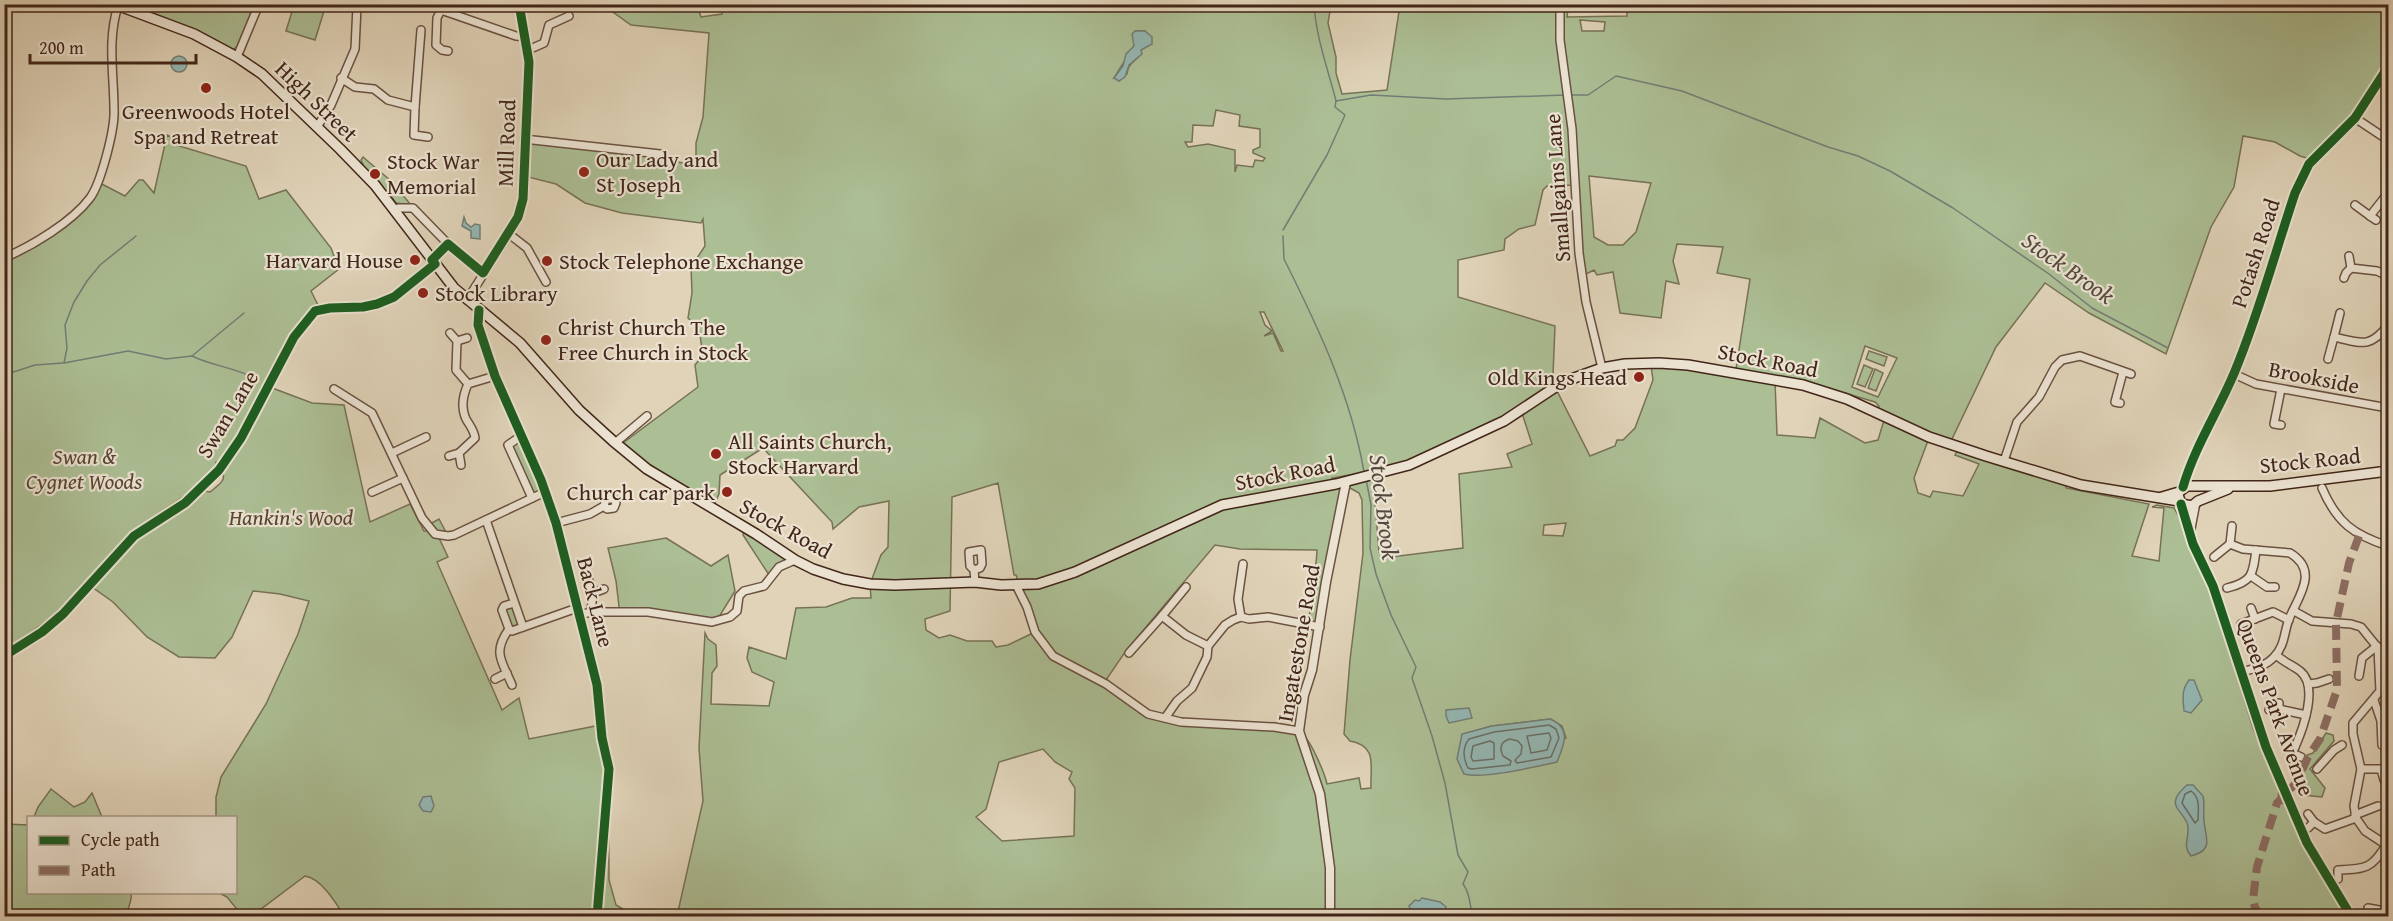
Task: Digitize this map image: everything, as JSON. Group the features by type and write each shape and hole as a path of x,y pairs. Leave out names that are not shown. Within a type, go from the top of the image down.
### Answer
{"main road":[{"path":"116,5 194,34 237,57"},
{"name":"High Street","path":"237,57 262,74 375,185 454,288 481,312"},
{"name":"Stock Road","path":"481,312 520,344 579,410 647,469 795,560 813,569 870,584 975,582 1038,584 1075,572 1222,505 1346,482 1409,465 1504,421 1563,382 1602,368 1659,363 1688,365 1803,385 1846,399 1929,437 2004,461 2081,485 2157,498 2236,486 2270,486 2388,471"},
{"name":"Stock Road","path":"2185,493 2188,507 2236,486"},
{"path":"2185,493 2199,494 2196,503"}],"street":[{"path":"237,57 259,4"},
{"name":"Smallgains Lane","path":"1560,4 1560,39 1576,181 1579,253 1586,302 1602,368"},
{"path":"4,258 26,249 79,209 92,196 112,134 114,118 112,40 116,5"},
{"name":"Mill Road","path":"467,300 509,234 518,217 523,199 528,50 519,5"},
{"path":"317,127 332,105 341,78 355,49 357,6"},
{"path":"448,51 436,45 438,29 436,18 439,7 516,36 526,37"},
{"path":"528,50 544,43 549,25 569,16"},
{"path":"421,30 414,135 429,137"},
{"name":"Potash Road","path":"2185,493 2188,468 2234,374 2251,331 2302,178 2309,164 2355,118 2388,67"},
{"path":"341,78 355,87 374,89 388,100 415,107"},
{"path":"2355,118 2388,140"},
{"name":"Mill Road","path":"524,139 660,154"},
{"path":"2355,205 2373,218 2388,193"},
{"path":"394,210 413,208 448,244 483,273"},
{"path":"509,234 527,248 546,282"},
{"name":"Swan Lane","path":"4,656 42,632 63,614 134,536 185,503 219,470 241,438 294,337 315,311 363,307 394,297 434,262 448,244"},
{"path":"2349,256 2351,268"},
{"path":"2351,268 2377,271 2388,276"},
{"path":"2344,278 2351,268"},
{"path":"475,288 481,312"},
{"name":"Back Lane","path":"481,312 478,325 495,376 556,523 597,685 602,738 609,769 597,916"},
{"path":"2328,359 2340,313"},
{"path":"2334,337 2368,343 2377,339 2388,325"},
{"path":"450,333 457,341 456,370 468,384"},
{"path":"457,341 467,338"},
{"path":"2004,461 2017,422 2039,397 2055,367 2062,360 2080,356 2131,374"},
{"path":"2115,402 2123,372"},
{"name":"Brookside","path":"2234,374 2256,384 2388,408"},
{"path":"468,384 495,376"},
{"path":"448,456 459,453 475,438 474,431 465,418 463,396 468,384"},
{"path":"334,389 372,413 426,526 435,534 448,536 545,492"},
{"path":"2274,424 2281,389"},
{"path":"615,443 647,416"},
{"path":"520,436 508,445 532,498"},
{"path":"392,453 426,437"},
{"path":"459,453 461,465"},
{"path":"372,492 403,478"},
{"name":"Ingatestone Road","path":"1330,916 1329,868 1322,803 1299,731 1346,482"},
{"path":"2322,488 2334,512 2355,534 2388,546"},
{"name":"Queens Park Avenue","path":"2185,493 2190,532 2213,586 2266,747 2296,821 2320,867 2350,916"},
{"path":"2190,532 2196,503"},
{"path":"556,523 590,514 604,506"},
{"path":"486,520 523,627"},
{"path":"2214,557 2230,544 2232,526"},
{"path":"2230,544 2243,549 2290,553 2301,563 2304,571 2304,590 2289,620 2284,641 2276,655 2262,666 2241,672"},
{"path":"2227,588 2244,583 2251,576 2256,550"},
{"path":"509,629 512,631 578,611 648,612 712,622 730,617 736,611 739,596 744,591 764,586 776,570 795,560"},
{"path":"1241,617 1238,599 1243,564"},
{"path":"974,570 975,582"},
{"path":"587,575 593,593 591,612"},
{"path":"2251,576 2267,587 2274,587"},
{"path":"1016,585 1027,607 1035,632 1053,656 1106,684 1148,714 1181,722 1274,727 1299,731"},
{"path":"1129,653 1186,587"},
{"path":"593,593 604,589"},
{"path":"509,629 502,610 504,606 514,603"},
{"path":"2251,608 2255,619"},
{"path":"2294,610 2312,621 2356,624 2366,631 2377,646 2380,656 2381,686 2374,700 2360,711 2353,723 2353,734 2361,769 2354,806 2356,817 2366,831 2387,845 2377,860 2368,867 2334,869 2338,879"},
{"path":"2241,624 2273,612 2289,620"},
{"path":"1162,616 1186,635 1208,646"},
{"path":"1165,718 1177,701 1192,688 1207,657 1208,646 1225,625 1241,617 1276,618 1320,627"},
{"path":"509,629 501,640 498,654 512,685"},
{"path":"2359,676 2362,658 2377,646"},
{"path":"2276,655 2286,664 2300,671 2308,684 2306,715 2292,745 2292,753 2301,757"},
{"path":"495,679 507,674"},
{"path":"2308,684 2329,679"},
{"path":"2374,700 2381,721 2382,745"},
{"path":"2269,710 2279,706 2306,715"},
{"path":"2317,769 2334,750 2342,746"},
{"path":"2361,769 2381,766 2384,780"},
{"path":"2308,814 2320,827 2329,828 2378,806"},
{"path":"2308,828 2314,822"},
{"path":"2368,908 2379,910 2382,916"}],"green space":[{"path":"253,4 256,6 247,31 241,43 232,50 150,15 156,5"},
{"path":"720,4 1331,5 1328,23 1336,57 1336,73 1342,94 1387,90 1400,5 1574,5 1568,9 1567,17 1627,16 1627,6 1607,4 2388,5 2388,65 2365,103 2313,160 2300,156 2275,142 2243,136 2234,187 2211,227 2166,354 2089,313 2045,283 1996,347 1952,439 1929,438 1914,478 1918,493 1930,497 1933,491 1963,496 1979,464 1955,455 1960,446 2066,479 2066,488 2149,504 2132,556 2159,561 2164,508 2152,507 2157,505 2174,508 2183,524 2213,598 2253,728 2279,788 2278,801 2286,805 2318,872 2346,916 677,916 703,801 699,748 705,633 708,639 716,645 717,666 712,673 711,704 769,706 774,682 752,672 747,658 749,647 786,659 796,608 826,607 852,598 871,598 870,584 881,555 888,547 889,501 859,507 833,529 832,522 763,448 720,475 719,494 714,505 619,446 698,387 695,365 703,355 699,329 688,318 692,293 691,267 705,246 703,219 701,223 622,213 585,203 556,184 528,177 528,141 660,158 696,166 696,143 703,117 709,33 631,25 603,5 697,5 701,17 722,14","holes":["1580,20 1605,22 1604,31 1582,31","1135,31 1145,31 1140,54 1130,66 1127,74 1114,78 1134,46","1216,110 1240,115 1239,126 1260,129 1260,147 1253,150 1253,153 1265,158 1263,161 1255,160 1253,167 1237,165 1235,172 1235,150 1208,144 1188,147 1185,142 1192,142 1193,125 1213,126","1589,176 1651,183 1636,232 1623,245 1608,245 1594,237","1576,185 1582,276 1594,270 1597,275 1613,272 1620,313 1661,318 1666,281 1679,284 1673,261 1677,244 1723,247 1717,273 1750,279 1736,369 1651,366 1653,380 1635,428 1623,440 1617,440 1615,446 1590,456 1555,387 1553,375 1555,326 1458,297 1458,260 1504,250 1505,239 1519,229 1535,225 1543,190 1547,186","1260,312 1264,312 1283,351 1273,333 1264,336 1272,331 1265,325","1865,346 1897,358 1878,397 1852,387","1775,380 1804,381 1875,402 1879,406 1875,412 1885,417 1878,440 1865,443 1820,418 1815,438 1777,435","1521,410 1532,444 1507,454 1512,467 1459,474 1463,548 1383,558 1383,552 1379,552 1373,477","1354,474 1356,479 1351,480 1350,488 1359,493 1362,500 1363,553 1344,734 1350,741 1365,747 1369,752 1371,788 1361,789 1359,778 1327,784 1311,746 1305,737 1295,733 1260,726 1165,718 1148,714 1104,683 1125,652 1215,545 1240,549 1317,550 1309,626 1320,627 1346,482 1333,484 1332,478","998,483 1014,575 1016,575 1035,632 1008,645 996,647 992,641 967,641 950,635 939,638 926,630 925,619 950,611 952,497","1566,523 1563,536 1543,535 1544,525","1550,719 1562,726 1566,738 1464,773 1463,734 1492,726","1043,749 1055,762 1072,772 1069,779 1075,788 1074,836 1002,841 976,817 986,809 999,762"]},
{"path":"294,5 305,5 324,11 315,40 286,31"},
{"path":"167,135 177,140 176,145 246,166 259,199 286,190 331,248 339,269 311,291 320,309 312,315 267,386 312,403 344,405 370,522 410,504 424,531 430,531 426,526 439,519 448,536 438,536 448,557 437,562 502,710 519,698 529,739 601,725 608,760 609,880 616,905 635,916 344,916 322,886 305,876 261,909 240,913 227,897 221,894 237,894 237,816 216,816 216,797 221,777 266,704 298,634 309,601 253,591 232,637 215,658 179,657 147,637 113,602 92,587 134,538 199,490 210,492 220,483 224,475 221,466 223,463 216,462 216,467 193,490 140,526 121,543 61,611 5,650 5,261 86,206 98,182 125,196 139,180 143,180 154,193"},
{"path":"363,157 391,181 411,205 396,203 388,192 385,193 366,172 361,160"},
{"path":"1869,351 1887,357 1884,366 1866,359"},
{"path":"1864,365 1873,369 1865,387 1857,384"},
{"path":"1875,369 1883,373 1876,391 1868,388"},
{"path":"521,436 545,492 532,498 509,443"},
{"path":"744,526 795,560 779,567 771,578 743,535"},
{"path":"666,538 711,566 728,555 735,591 714,625 638,614 620,615 616,581 608,548"},
{"path":"514,603 523,627 509,629 504,606"},
{"path":"2326,733 2333,735 2334,741 2310,769 2325,788 2322,797 2302,795 2292,783 2307,755 2313,753"},
{"path":"51,789 74,807 85,802 92,793 102,816 34,816"},
{"path":"5,824 27,825 27,894 131,894 128,916 5,916"}],"water":[{"path":"1135,31 1145,31 1152,37 1152,44 1141,50 1142,54 1129,65 1125,77 1119,81 1114,78 1123,66 1126,54 1134,46 1132,34"},
{"path":"179,56 185,58 187,64 185,70 179,72 173,70 171,64 173,58"},
{"path":"464,217 466,223 471,227 475,224 480,225 480,239 471,238 471,231 462,226"},
{"path":"2189,680 2194,680 2202,700 2191,713 2184,711 2183,702 2184,691"},
{"path":"1469,708 1472,718 1449,723 1446,710"},
{"path":"1550,719 1557,723 1564,732 1564,743 1557,762 1497,774 1464,774 1457,759 1462,734 1492,726"},
{"path":"2187,785 2193,785 2203,796 2207,838 2206,847 2191,856 2186,846 2187,822 2175,804 2179,793"},
{"path":"431,796 434,806 431,812 423,811 419,805 423,797"},
{"path":"1422,898 1440,902 1446,907 1445,912 1441,916 1413,916 1409,906 1415,900 1419,901"}],"waterway":[{"name":"Stock Brook","path":"1283,230 1327,155 1345,115 1335,107 1336,101 1320,41 1314,4"},
{"path":"1570,95 1588,95 1616,76 1682,91 1828,147 1858,156 1890,171 1953,208 2049,274 2092,308 2168,348"},
{"path":"1336,101 1371,95 1446,99 1565,95"},
{"path":"136,236 100,265 74,302 65,325 67,348 64,363 128,351 166,359 192,356"},
{"name":"Stock Brook","path":"1283,236 1284,259 1332,362 1351,416 1364,472"},
{"path":"244,313 192,356 250,376"},
{"path":"4,375 35,365 63,363"},
{"name":"Stock Brook","path":"1366,479 1371,505 1370,548 1376,574 1391,615 1416,667 1412,678 1445,783 1458,855 1468,872 1463,884 1469,896 1473,916"}],"marked path":[{"path":"2262,916 2255,908 2253,899 2257,867 2277,803 2296,783 2308,757 2320,739 2337,690 2336,623 2349,563 2359,536"}],"cycle path":[{"path":"4,656 42,632 63,614 134,536 185,503 219,470 241,438 294,337 315,311 363,307 394,297 435,264 432,260 448,244 483,273 518,217 523,199 529,62 519,4"},
{"path":"2183,487 2194,457 2229,386 2244,349 2295,193 2309,164 2355,118 2388,67"},
{"path":"479,310 478,325 495,376 541,480 556,523 597,685 602,738 609,769 597,916"},
{"path":"2181,504 2193,544 2213,586 2266,747 2307,843 2351,916"}],"place":[{"name":"Greenwoods Hotel Spa and Retreat","path":"206,88"},
{"name":"Our Lady and St Joseph","path":"584,172"},
{"name":"Stock War Memorial","path":"375,174"},
{"name":"Harvard House","path":"415,260"},
{"name":"Stock Telephone Exchange","path":"547,261"},
{"name":"Stock Library","path":"423,293"},
{"name":"Christ Church The Free Church in Stock","path":"546,340"},
{"name":"Old Kings Head","path":"1639,377"},
{"name":"All Saints Church, Stock Harvard","path":"716,454"},
{"name":"Church car park","path":"727,492"}],"park label":[{"name":"Swan & Cygnet Woods","path":"84,468"},
{"name":"Hankin's Wood","path":"291,517"}]}
